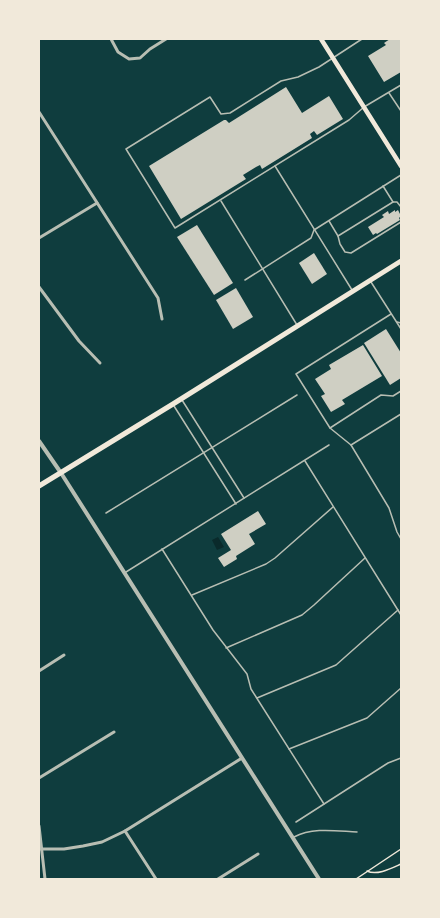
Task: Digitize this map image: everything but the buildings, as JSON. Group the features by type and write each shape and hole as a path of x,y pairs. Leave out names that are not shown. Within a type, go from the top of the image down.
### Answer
{"main road":[{"path":"321,39 364,107 399,158 401,166"},
{"path":"39,486 401,261"}],"street":[{"path":"111,39 118,52 129,59 140,58 150,49 166,39"},
{"path":"39,112 158,298 162,319"},
{"path":"39,238 97,203"},
{"path":"39,287 79,341 100,363"},
{"path":"39,441 61,473 319,879"},
{"path":"39,671 64,655"},
{"path":"39,778 114,732"},
{"path":"41,849 64,849 102,842 125,830 242,758"},
{"path":"39,826 45,879"},
{"path":"125,830 156,879"},
{"path":"218,879 258,854"}],"lane":[{"path":"362,39 311,72 281,81 230,113 221,114 210,97 126,149 175,228 221,201 348,121 364,107 401,85"},
{"path":"389,92 401,111"},
{"path":"275,166 353,292"},
{"path":"245,280 311,238 314,230 401,175"},
{"path":"383,186 393,202 397,202 401,207"},
{"path":"221,201 298,326"},
{"path":"338,236 393,202"},
{"path":"328,221 338,236 340,244 345,252 351,253 401,222"},
{"path":"370,281 401,329"},
{"path":"391,314 296,374 330,428 351,445 389,508 397,532 401,539"},
{"path":"397,322 401,323"},
{"path":"330,428 381,395 393,396 401,391"},
{"path":"106,513 297,395"},
{"path":"181,399 244,498"},
{"path":"173,404 236,504"},
{"path":"351,445 401,414"},
{"path":"124,573 329,445"},
{"path":"304,460 401,615"},
{"path":"192,595 266,564 275,558 333,507"},
{"path":"162,549 226,648 247,674 251,689 324,804"},
{"path":"226,648 302,614 314,606 365,558"},
{"path":"257,698 336,665 398,610"},
{"path":"289,749 367,718 401,688"},
{"path":"296,822 388,763 401,758"},
{"path":"292,838 304,832 357,832"}],"path":[{"path":"356,879 401,849"},
{"path":"367,871 373,873 390,869 401,864"}],"water":[{"path":"218,537 224,547 217,550 212,540"}]}
